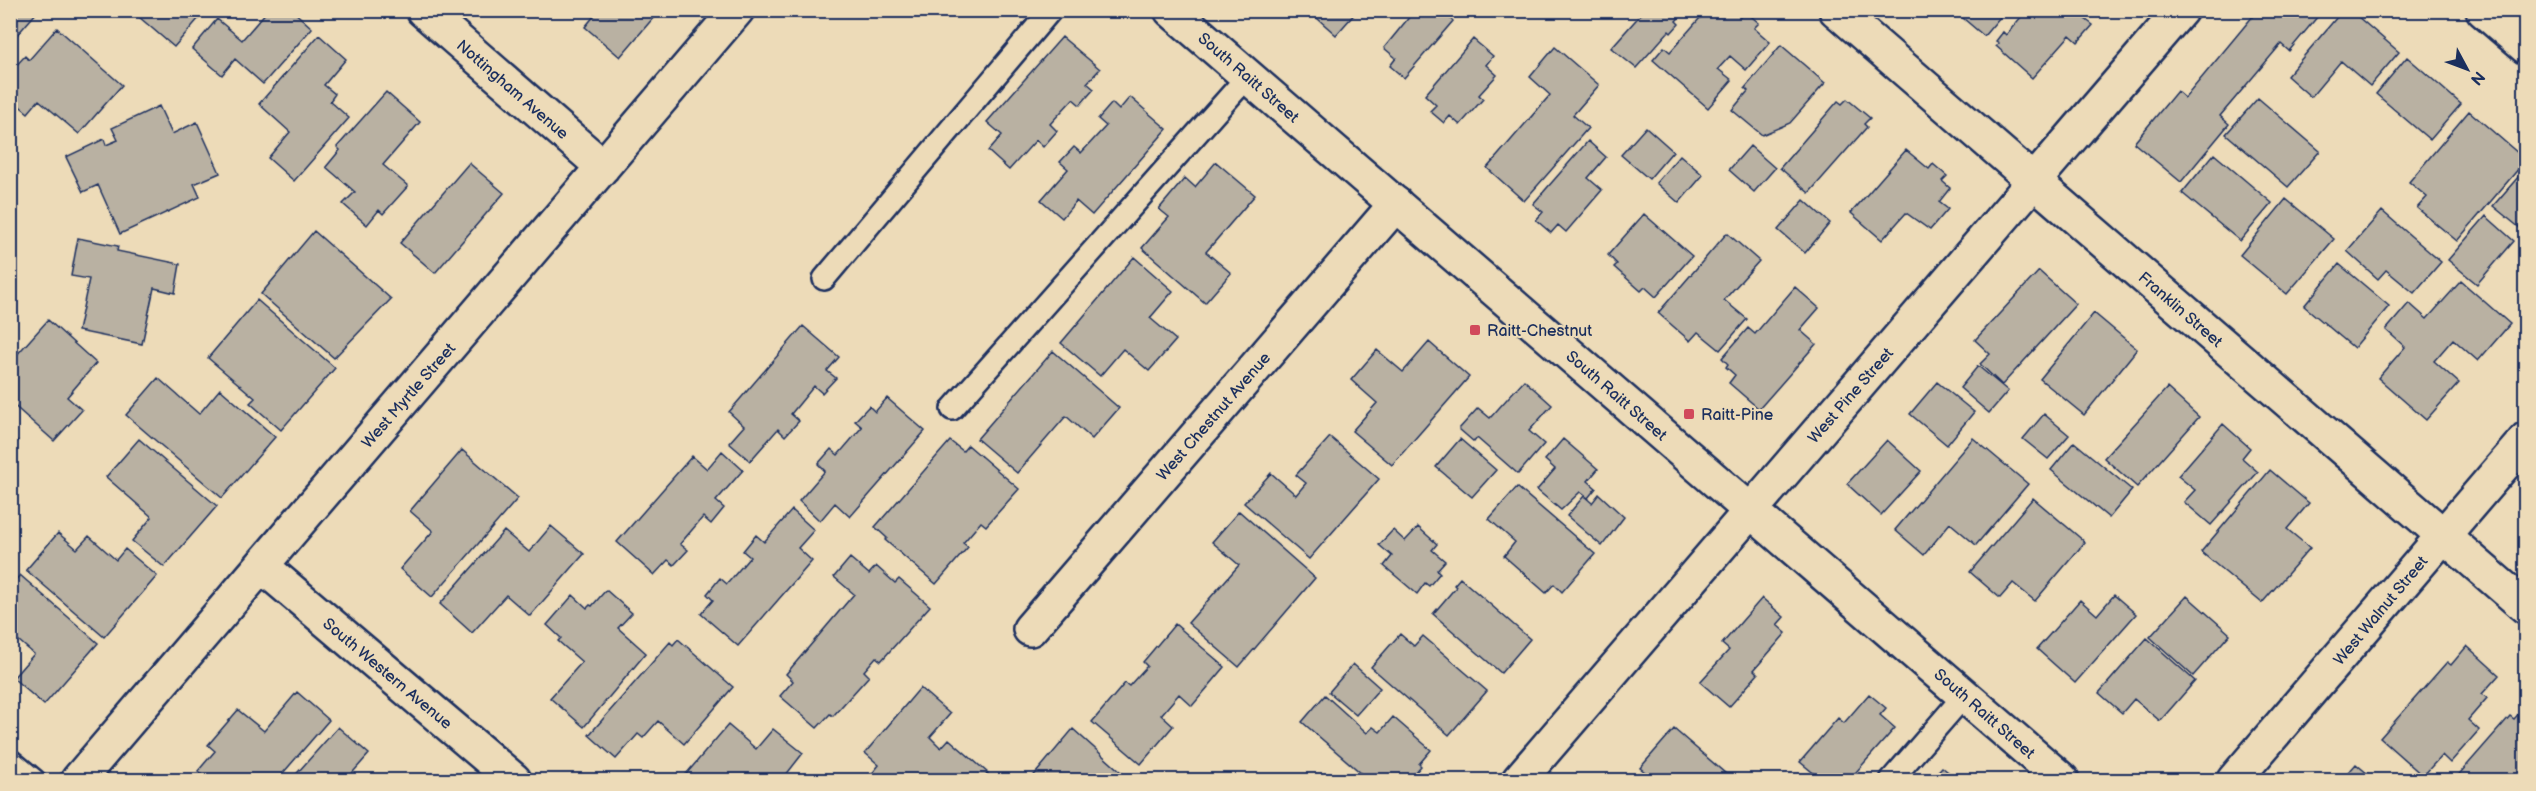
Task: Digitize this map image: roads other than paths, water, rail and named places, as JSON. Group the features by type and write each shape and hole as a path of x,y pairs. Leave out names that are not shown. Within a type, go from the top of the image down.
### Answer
{"street":[{"name":"Nottingham Avenue","path":"423,10 603,167"},
{"name":"West Myrtle Street","path":"78,780 737,10"},
{"name":"South Raitt Street","path":"1172,10 2062,780"},
{"name":"Franklin Street","path":"1836,10 2526,607"},
{"name":"West Pine Street","path":"1519,780 2181,10"},
{"path":"2483,10 2526,47"},
{"name":"West Chestnut Avenue","path":"1030,629 1396,204"},
{"name":"West Walnut Street","path":"2234,780 2526,439"},
{"name":"South Western Avenue","path":"262,566 514,780"}],"lane":[{"path":"824,279 1051,10"},
{"path":"952,409 1248,76"},
{"path":"1891,780 1964,696"},
{"path":"10,760 34,780"}],"place":[{"name":"Raitt-Chestnut","path":"1475,330"},
{"name":"Raitt-Pine","path":"1689,414"}]}
